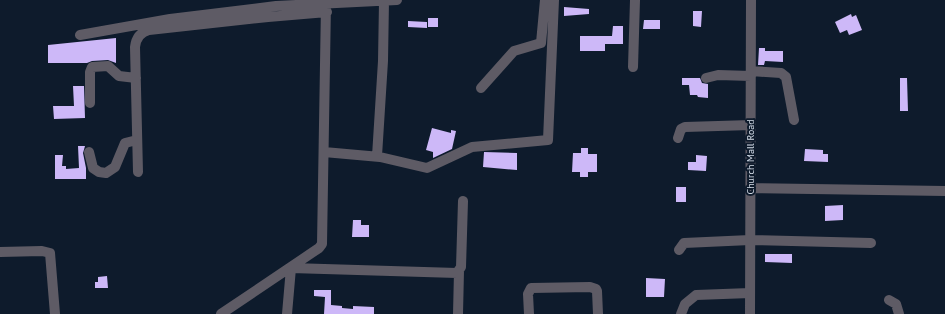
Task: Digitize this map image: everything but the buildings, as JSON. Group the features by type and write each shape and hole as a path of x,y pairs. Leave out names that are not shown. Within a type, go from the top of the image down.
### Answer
{"street":[{"path":"138,172 135,43 139,36 147,30 276,16 360,1 397,0"},
{"path":"481,88 514,51 541,43 545,0"},
{"path":"324,152 377,156 427,168 437,165 456,153 472,147 548,140 554,0"},
{"path":"633,67 635,0"},
{"name":"Church Mall Road","path":"750,314 751,0"},
{"path":"377,156 383,61 384,1"},
{"path":"80,34 276,3 327,8"},
{"path":"221,314 292,268 319,248 322,244 327,8"},
{"path":"90,103 90,72 92,67 110,66 119,76 136,78"},
{"path":"706,78 718,75 781,73 786,77 794,120"},
{"path":"678,138 680,131 685,127 751,125"},
{"path":"89,152 93,168 99,172 106,173 115,167 125,143 137,140"},
{"path":"750,188 945,191"},
{"path":"458,314 463,201"},
{"path":"678,250 681,245 687,242 750,240 871,244"},
{"path":"0,252 50,252 55,314"},
{"path":"292,268 454,274 459,272"},
{"path":"287,314 292,268"},
{"path":"529,314 528,294 531,288 590,287 596,289 597,291 598,314"},
{"path":"681,314 685,304 696,294 750,293"},
{"path":"889,300 896,304 900,314"}]}
